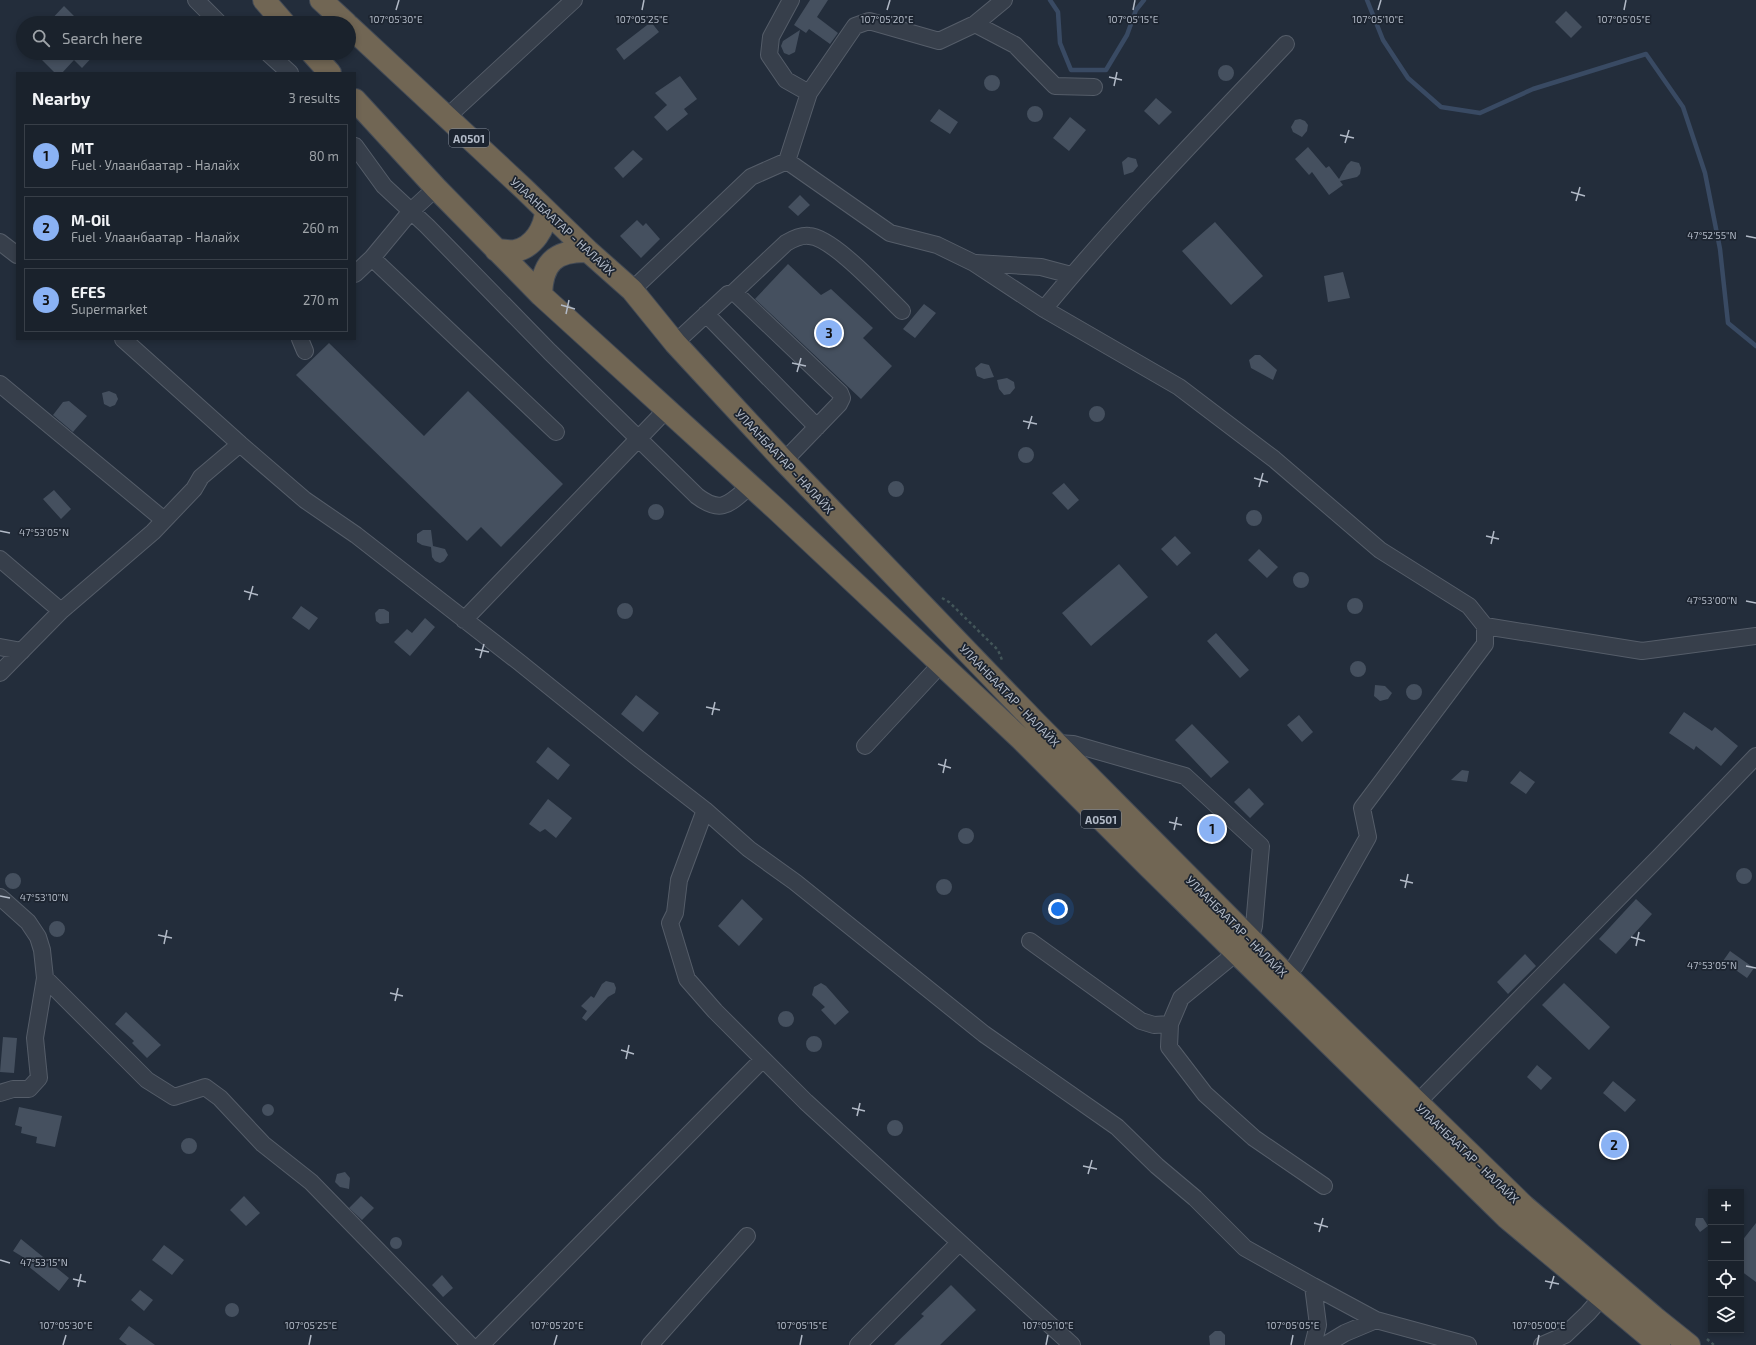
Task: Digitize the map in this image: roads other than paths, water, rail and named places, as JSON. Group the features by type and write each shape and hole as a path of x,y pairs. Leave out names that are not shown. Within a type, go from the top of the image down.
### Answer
{"highway":[{"path":"264,0 278,16"},
{"path":"321,0 338,16"},
{"name":"УЛААНБААТАР - НАЛАЙХ","path":"356,32 588,251 632,290 675,343 784,461 1057,743 1243,946 1506,1217 1659,1345"},
{"path":"318,60 329,72"},
{"name":"УЛААНБААТАР - НАЛАЙХ","path":"356,101 436,188 541,295 750,486 1243,946 1286,975 1417,1104 1524,1206 1654,1317 1696,1340"},
{"path":"496,250 514,251 525,247 536,238 545,223 546,211"},
{"path":"541,295 541,281 545,269 552,260 560,255 574,251 588,251"}],"street":[{"path":"196,0 212,16"},
{"path":"447,117 574,0"},
{"path":"791,0 771,37 769,55 786,80 809,93"},
{"path":"632,290 752,177 787,161 809,93 855,26 869,21 939,41 975,24 1004,0"},
{"path":"975,24 1014,45 1055,86 1094,87"},
{"path":"1044,309 1071,275 1130,210 1286,44"},
{"path":"276,60 289,72"},
{"path":"356,147 384,186 411,211 637,438 706,503 716,507 728,505 750,486"},
{"path":"787,161 890,233 937,245 974,263 1044,309 1179,386 1274,460 1380,550 1469,606 1484,626 1485,644 1362,808 1368,837 1295,966 1286,975"},
{"path":"356,273 372,258 411,211 436,188"},
{"path":"675,343 728,294 734,292 786,243 796,238 810,236 832,245 902,311"},
{"path":"0,242 16,255"},
{"path":"372,258 556,432"},
{"path":"974,263 1041,267 1071,275"},
{"path":"734,292 840,393 842,398 840,404 784,461"},
{"path":"706,314 817,427"},
{"path":"124,340 305,500 356,535 705,810 749,849 795,882 984,1034 1117,1127 1158,1166 1195,1198 1245,1248 1376,1320 1468,1345"},
{"path":"0,384 164,520"},
{"path":"464,620 637,438 666,410"},
{"path":"0,673 61,611 153,532 194,489 201,477 240,444"},
{"path":"0,559 61,611"},
{"path":"1484,626 1642,651 1756,636"},
{"path":"0,647 22,651"},
{"path":"865,746 941,664"},
{"path":"1057,743 1073,744 1185,776 1261,846 1254,926 1243,946 1181,998 1170,1024 1170,1047 1205,1094 1254,1138 1324,1186"},
{"path":"1417,1104 1655,862 1756,756"},
{"path":"705,810 679,880 675,913 670,923 687,979 762,1060 959,1243 1072,1345"},
{"path":"0,897 28,922 38,937 42,950 45,978 35,1038 39,1078 29,1089 14,1089 0,1093"},
{"path":"1030,941 1141,1021 1154,1025 1170,1024"},
{"path":"45,978 147,1080 174,1096 204,1087 220,1098 263,1144 311,1182 470,1345"},
{"path":"482,1345 762,1060"},
{"path":"650,1345 747,1236"},
{"path":"858,1345 959,1243"},
{"path":"1313,1286 1318,1325 1313,1345"},
{"path":"1542,1345 1565,1335 1601,1298"},
{"path":"1326,1345 1345,1333 1376,1320"}],"waterway":[{"path":"1050,0 1058,12 1060,43 1071,70 1106,70 1127,35 1136,10 1144,0"},
{"path":"1367,0 1383,40 1408,78 1441,107 1480,113 1533,89 1646,54 1683,107 1705,173 1720,249 1728,323 1756,346"}],"place":[{"name":"EFES","path":"829,333"},
{"name":"MT","path":"1212,829"},
{"name":"M-Oil","path":"1614,1145"}]}
